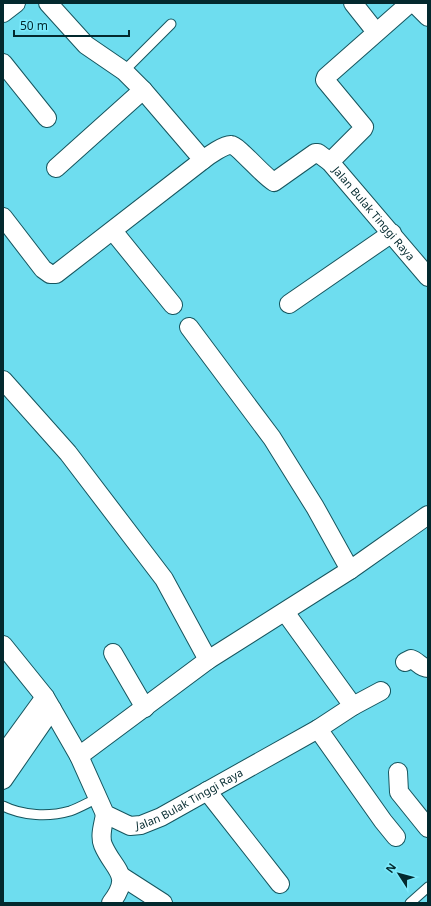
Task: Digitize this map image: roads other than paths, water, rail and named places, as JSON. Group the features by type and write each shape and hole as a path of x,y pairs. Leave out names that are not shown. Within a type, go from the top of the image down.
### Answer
{"street":[{"path":"3,13 16,3"},
{"path":"48,3 86,44 124,71 143,90 203,160"},
{"path":"353,3 376,32"},
{"path":"3,217 9,236 43,269 50,274 56,274 203,160 226,146 231,145 236,147 274,182 315,153 324,158 364,127 325,79 410,3"},
{"path":"414,3 428,17"},
{"path":"3,63 47,118"},
{"path":"56,168 143,90"},
{"name":"Jalan Bulak Tinggi Raya","path":"324,158 392,233 428,277"},
{"path":"113,230 173,306"},
{"path":"289,304 392,233"},
{"path":"189,327 272,438 315,506 350,570"},
{"path":"3,380 68,453 164,579 208,660"},
{"path":"78,756 208,660 350,570 428,515"},
{"path":"285,612 354,706"},
{"path":"3,645 49,703 78,756 102,806 103,844 121,876 163,903"},
{"path":"113,653 145,708"},
{"path":"405,662 411,658 421,666 428,668"},
{"name":"Jalan Bulak Tinggi Raya","path":"102,806 130,826 141,825 161,817 318,729 381,690"},
{"path":"3,755 49,703"},
{"path":"3,780 49,703"},
{"path":"318,729 396,837"},
{"path":"398,772 399,792 428,828"},
{"path":"207,791 280,884"},
{"path":"111,903 121,886 121,876"}],"lane":[{"path":"124,71 171,24"},
{"path":"3,806 17,811 41,816 102,806"},
{"path":"410,903 428,887"}]}
